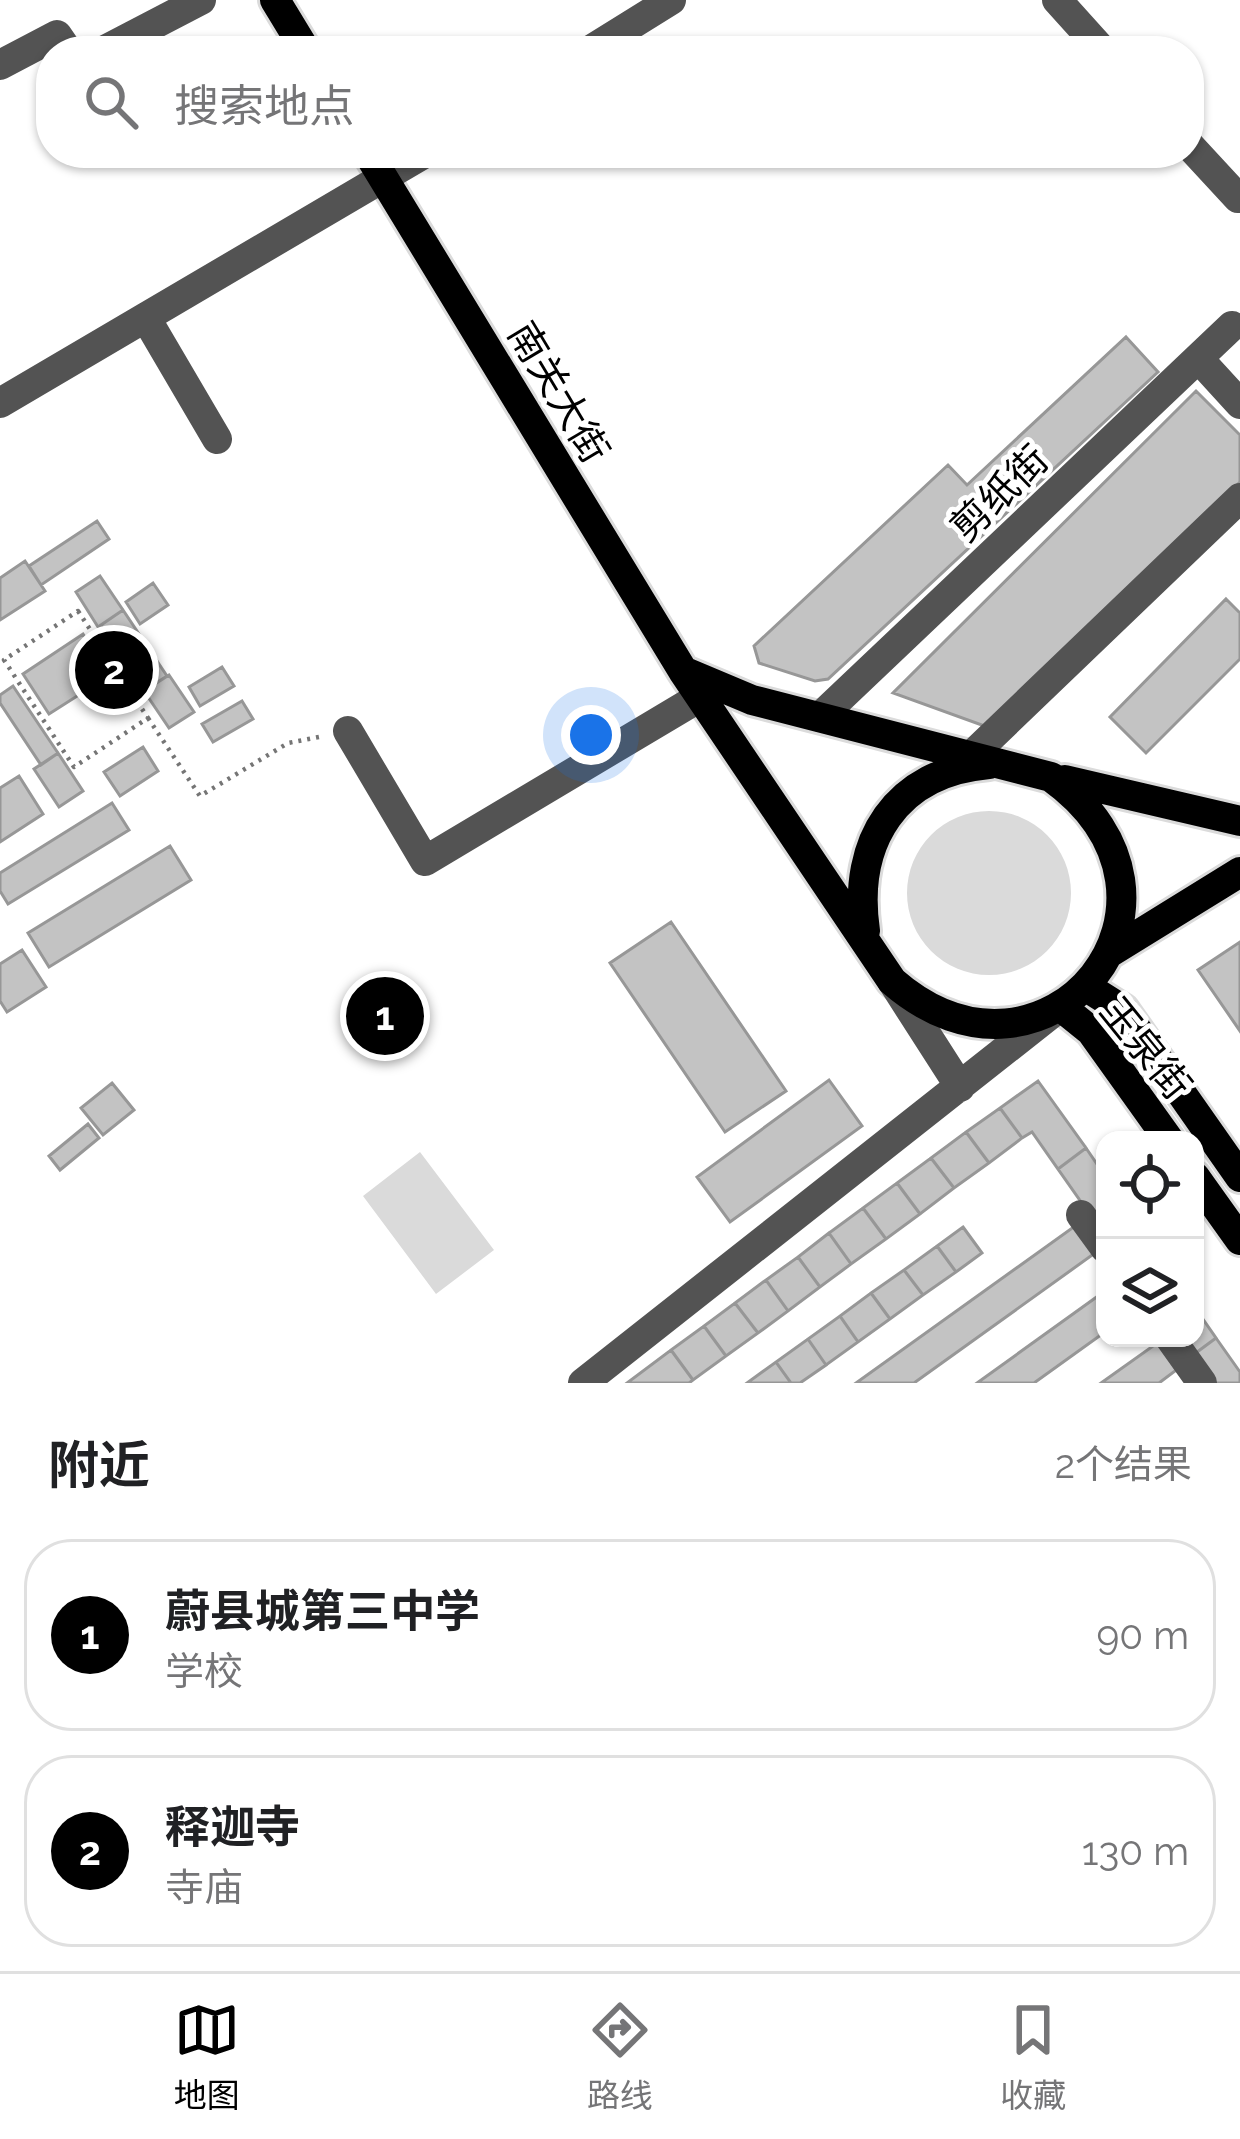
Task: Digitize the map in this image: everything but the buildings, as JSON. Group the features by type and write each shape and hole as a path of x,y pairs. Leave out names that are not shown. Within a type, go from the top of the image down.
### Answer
{"main road":[{"path":"275,0 297,36"},
{"name":"南关大街","path":"377,168 691,684 892,980 920,1005 953,1020 990,1026 1027,1021 1060,1006 1085,986 1109,953 1122,914 1122,893 1108,834 1084,801 1051,777 691,684"},
{"name":"南关大街","path":"866,936 860,894 863,873 867,851 888,814 919,785 986,759"},
{"path":"1051,777 1240,821"},
{"path":"1109,953 1240,872"},
{"name":"玉泉街","path":"1085,986 1123,1010 1240,1177"},
{"name":"玉泉街","path":"1060,1006 1091,1031 1163,1131"},
{"path":"1204,1190 1240,1240"}],"street":[{"path":"133,36 201,0"},
{"path":"613,36 671,0"},
{"path":"1057,0 1089,36"},
{"path":"0,65 36,46"},
{"path":"1204,161 1238,198"},
{"path":"0,404 146,318 373,168"},
{"path":"146,318 217,440"},
{"name":"剪纸街","path":"820,717 1232,326"},
{"path":"1198,358 1240,404"},
{"path":"986,759 1240,498"},
{"path":"348,731 425,861 691,684"},
{"path":"892,980 960,1087"},
{"path":"583,1383 1060,1006"},
{"path":"1081,1215 1098,1239"},
{"path":"1176,1347 1202,1383"}],"path":[{"path":"148,718 74,766 4,660 78,611 200,796 288,743 348,731"}],"shaded area":[{"path":"989,811 1020,818 1047,835 1064,862 1071,893 1064,924 1047,951 1020,968 989,975 958,968 931,951 914,924 907,893 914,862 931,835 958,818"},
{"path":"420,1152 494,1250 436,1294 363,1196"}],"place":[{"name":"释迦寺","path":"114,670"},
{"name":"蔚县城第三中学","path":"385,1016"}]}
